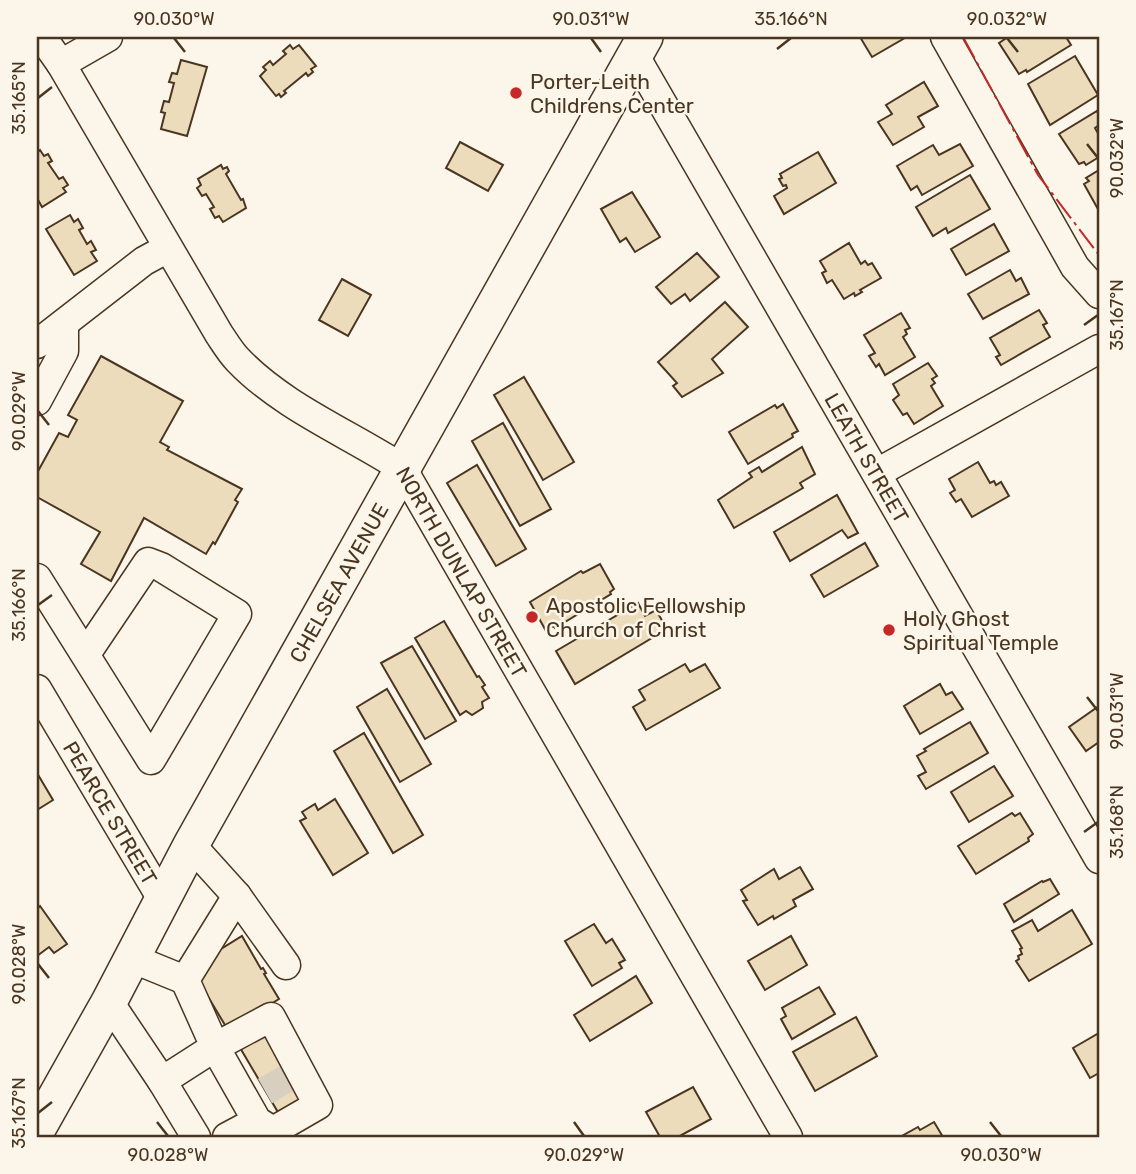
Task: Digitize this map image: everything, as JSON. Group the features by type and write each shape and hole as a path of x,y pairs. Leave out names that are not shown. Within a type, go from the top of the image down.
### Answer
{"main road":[{"name":"CHELSEA AVENUE","path":"37,1130 109,1002 191,845 640,46"}],"street":[{"name":"NORTH DUNLAP STREET","path":"42,37 61,64 236,358 258,379 301,408 402,468 788,1137"},
{"path":"61,64 108,37"},
{"path":"945,37 1075,267 1099,294"},
{"name":"LEATH STREET","path":"640,46 877,473 1099,859"},
{"path":"37,344 144,261 169,248"},
{"path":"37,401 64,351 64,324"},
{"path":"877,473 1099,349"},
{"path":"37,579 151,760 237,614 161,567 148,562 86,654"},
{"name":"PEARCE STREET","path":"37,689 162,899"},
{"path":"191,845 237,896 286,965"},
{"path":"185,980 237,896"},
{"path":"131,957 185,980 215,1047 273,1130 318,1105 295,1073 271,1017 215,1047 163,1081"},
{"path":"109,1002 163,1081 196,1137"},
{"path":"227,1137 256,1105"}],"building":[{"path":"860,37 901,37 903,39 872,57"},
{"path":"1008,37 1066,37 1071,45 1027,72 1026,70 1019,74 999,43"},
{"path":"290,45 293,49 299,45 316,66 308,76 306,73 284,91 286,93 281,97 279,94 276,96 260,76 266,70 263,67 270,61 273,65 286,54 283,51"},
{"path":"1075,56 1098,95 1050,125 1028,84"},
{"path":"181,60 207,67 187,136 161,129 165,113 161,112 164,101 169,102 174,83 169,82 172,73 177,74"},
{"path":"924,82 938,106 918,117 924,127 893,145 878,122 892,114 886,105"},
{"path":"1097,111 1099,125 1095,128 1099,135 1099,157 1086,165 1084,162 1079,164 1059,134"},
{"path":"460,142 503,165 488,191 446,168"},
{"path":"960,144 973,166 922,195 917,186 911,190 897,166 933,145 939,155"},
{"path":"40,150 44,156 48,154 52,161 48,163 59,179 63,177 68,185 63,188 66,192 42,207 37,198 37,153"},
{"path":"818,152 836,183 784,214 774,196 787,188 779,179 782,178 780,174"},
{"path":"221,165 223,169 227,167 229,171 226,174 246,208 223,222 219,216 215,218 210,209 214,207 206,194 202,196 197,188 201,185 198,179"},
{"path":"1099,170 1099,211 1084,184 1089,181 1086,178"},
{"path":"970,175 990,209 948,233 946,228 933,236 916,207"},
{"path":"632,192 660,237 635,252 626,238 620,242 601,209"},
{"path":"70,215 74,222 78,219 83,228 79,230 87,244 91,241 96,250 91,252 97,261 74,275 46,229"},
{"path":"994,224 1009,251 966,275 951,249"},
{"path":"849,243 861,264 865,261 868,265 872,263 881,278 855,296 854,293 844,299 832,280 827,283 822,273 826,271 820,261"},
{"path":"697,253 719,277 690,301 685,294 671,304 656,287"},
{"path":"1010,270 1016,281 1021,278 1029,294 983,319 968,294"},
{"path":"342,279 371,295 348,336 319,320"},
{"path":"725,302 748,327 712,359 723,373 682,397 673,386 677,383 658,362"},
{"path":"1039,310 1047,323 1043,325 1050,337 1001,365 996,357 1000,355 990,338"},
{"path":"901,313 910,328 905,330 907,334 903,337 915,357 885,375 879,364 876,367 869,356 875,353 864,335"},
{"path":"101,356 183,401 160,442 169,447 167,450 242,489 235,500 238,502 215,544 213,542 206,554 144,518 111,581 81,564 100,532 37,497 37,473 59,433 68,437 77,420 68,415"},
{"path":"928,363 937,376 932,379 935,383 931,386 943,406 914,424 907,413 903,415 893,400 899,395 893,384"},
{"path":"524,377 574,462 543,480 494,395"},
{"path":"783,404 798,431 792,434 793,437 748,464 729,432 775,405 777,408"},
{"path":"503,423 551,509 520,526 472,441"},
{"path":"802,447 815,474 800,483 803,488 734,528 718,500 752,477 749,473 759,467 762,472"},
{"path":"978,462 990,483 994,481 996,485 1001,482 1009,496 972,517 961,499 956,502 950,493 955,490 949,479"},
{"path":"477,465 526,549 496,566 447,483"},
{"path":"837,495 858,533 848,538 842,530 790,561 774,532"},
{"path":"865,543 878,566 824,597 811,575"},
{"path":"600,564 614,589 611,594 546,631 530,602 581,571 583,573"},
{"path":"638,603 645,616 656,610 667,629 575,684 556,651"},
{"path":"444,621 477,677 479,676 485,685 482,687 489,698 482,702 483,708 472,715 466,711 460,715 415,638"},
{"path":"412,646 456,721 425,739 381,663"},
{"path":"685,664 690,672 705,664 720,688 646,730 633,707 645,700 639,690"},
{"path":"940,684 946,695 952,692 963,709 920,734 904,706"},
{"path":"387,689 431,764 400,782 357,707"},
{"path":"1099,706 1099,742 1086,751 1069,727"},
{"path":"970,722 988,753 926,789 918,776 926,772 917,756 926,751 924,749"},
{"path":"364,733 423,835 393,853 334,751"},
{"path":"994,766 1013,796 969,822 951,792"},
{"path":"37,773 53,800 37,810"},
{"path":"335,799 368,853 333,875 300,821 306,818 302,812 315,804 318,810"},
{"path":"1012,813 1015,816 1020,813 1033,834 1028,838 1029,841 976,874 958,846"},
{"path":"800,867 813,889 793,900 796,906 758,925 743,901 747,900 741,890 774,869 779,879"},
{"path":"1050,879 1059,894 1014,922 1004,904"},
{"path":"40,906 67,944 54,953 49,947 37,956 37,909"},
{"path":"1072,910 1092,944 1029,981 1016,961 1022,954 1022,948 1012,931 1032,920 1038,931"},
{"path":"594,924 606,943 612,939 625,960 619,963 622,968 592,986 565,941"},
{"path":"242,936 279,999 228,1030 198,980 213,954"},
{"path":"791,936 807,965 765,990 748,961"},
{"path":"636,976 652,1003 590,1041 574,1015"},
{"path":"819,987 835,1014 792,1039 781,1019 786,1016 782,1008"},
{"path":"856,1017 877,1056 815,1091 793,1052"},
{"path":"264,1031 307,1104 282,1119 239,1046"},
{"path":"1099,1033 1099,1073 1090,1078 1073,1048"},
{"path":"693,1087 711,1119 678,1137 660,1137 646,1112"},
{"path":"934,1122 943,1137 900,1137 918,1127 920,1130"}],"tunnel":[{"path":"265,1091 291,1076"}],"power":[{"path":"963,37 1038,175 1099,255"}],"place":[{"name":"Porter-Leith Childrens Center","path":"516,93"},
{"name":"Apostolic Fellowship Church of Christ","path":"532,617"},
{"name":"Holy Ghost Spiritual Temple","path":"889,630"}]}
